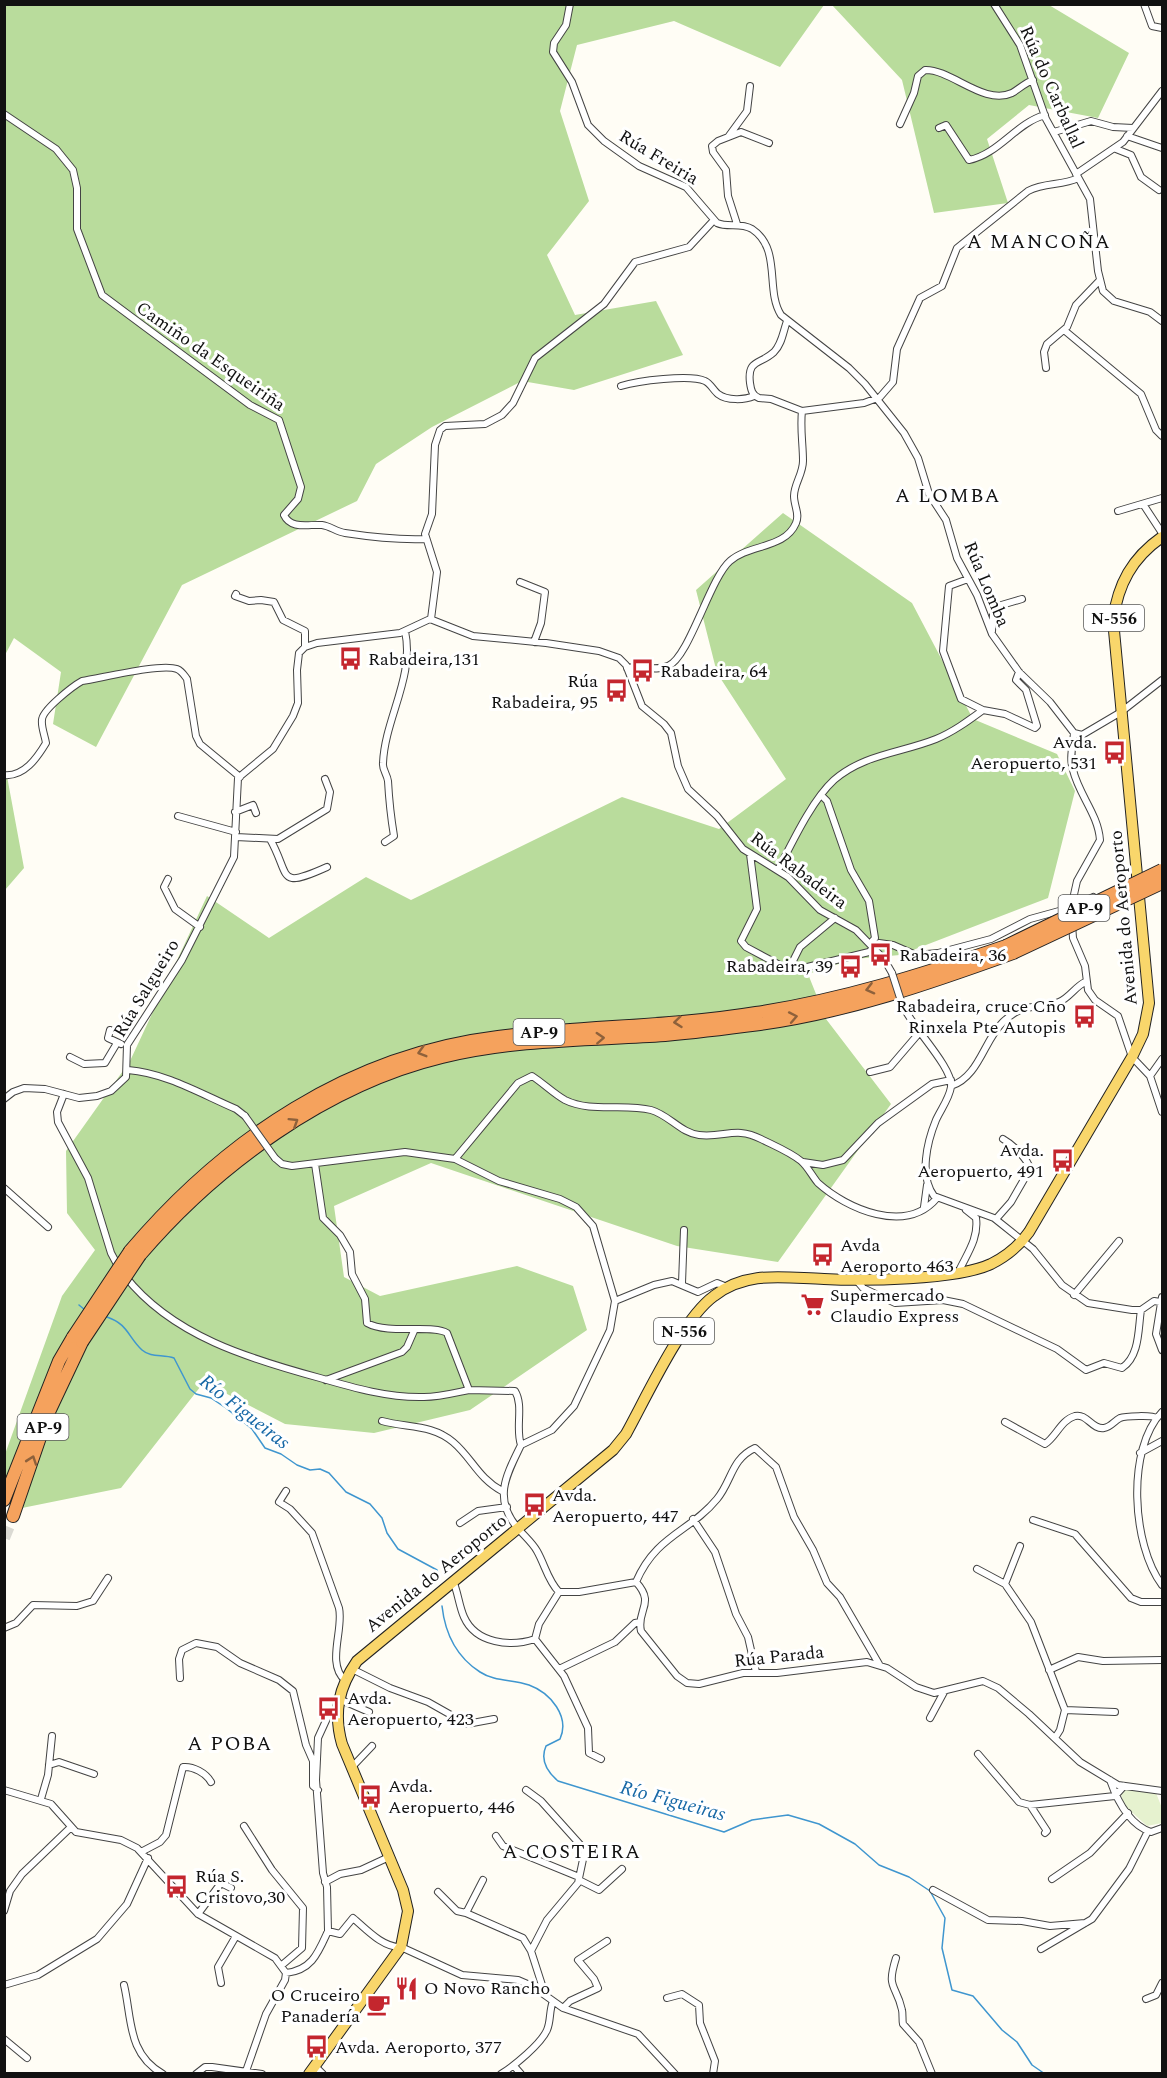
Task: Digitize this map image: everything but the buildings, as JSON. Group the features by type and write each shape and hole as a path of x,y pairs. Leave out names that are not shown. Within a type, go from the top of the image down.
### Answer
{"highway":[{"name":"AP-9","path":"1009,949 1162,870"},
{"name":"AP-9","path":"4,1500 60,1361 135,1253 215,1178 255,1147 320,1106 388,1075 441,1057 496,1047 558,1040 666,1035 785,1019 841,1008 917,988 1162,883"},
{"name":"AP-9","path":"14,1516 48,1414 77,1339"}],"main road":[{"name":"Avenida do Aeroporto","path":"316,2071 401,1947 406,1927 407,1907 340,1735 337,1713 339,1699 345,1680 352,1669 372,1646 617,1445 689,1323 704,1304 727,1287 761,1277 856,1280 958,1273 991,1264 1015,1249 1023,1240 1132,1057 1143,1034 1149,1003 1113,635 1117,599 1122,582 1135,562 1162,535"}],"street":[{"name":"Rúa Freiria","path":"570,4 566,25 553,48 572,82 588,125 639,166 686,186 714,220"},
{"name":"Rúa do Carballal","path":"994,4 1020,45 1045,115 1093,212 1100,280"},
{"path":"1144,4 1152,26 1162,28"},
{"path":"900,124 914,93 918,76 925,70 936,72 988,94 1010,93 1032,80"},
{"path":"728,137 747,111 750,86"},
{"path":"621,386 636,381 668,379 705,381 725,398 747,399 754,396 802,411 864,403 876,398 893,382 897,349 920,298 942,286 957,248 1028,191 1040,185 1065,183 1116,148 1162,91"},
{"name":"Camiño da Esqueiriña","path":"4,114 57,150 73,170 77,188 77,229 102,295 250,405 279,420 301,487 298,499 284,515 286,519 294,525 325,525 341,532 392,540 425,539"},
{"path":"939,128 946,125 969,160 994,150 1031,121 1045,115"},
{"path":"1054,132 1091,121 1113,127 1133,128"},
{"path":"737,224 728,196 726,170 712,149 715,142 745,132 770,143"},
{"path":"1127,136 1162,148"},
{"path":"1116,148 1131,155 1141,177 1159,190"},
{"path":"431,619 437,572 425,539 432,514 435,445 440,430 445,426 485,424 502,415 513,403 531,362 544,348 576,328 603,304 635,262 689,247 714,220 723,225 737,224 754,231 764,244 774,277 776,305 787,321 849,368 876,398"},
{"path":"1100,280 1103,291 1114,301 1150,312 1162,321"},
{"path":"1046,368 1044,352 1047,344 1055,334 1064,330 1076,305 1100,280"},
{"path":"754,396 748,372 752,365 777,348 787,321"},
{"path":"1064,330 1141,394 1156,430 1162,436"},
{"name":"Rúa Lomba","path":"876,398 912,445 929,494 946,520 957,558 992,634 1019,672 1050,702 1076,734"},
{"path":"304,649 317,643 392,635 431,619 473,636 534,642 611,654 623,661 627,668 662,668 672,664 702,614 721,572 729,562 737,556 785,538 791,532 798,518 794,496 803,462 800,427 802,411"},
{"path":"1118,511 1162,498"},
{"path":"1143,504 1162,535"},
{"path":"968,579 949,586 943,651 961,699 983,710 1005,714 1035,728 1037,726 1026,690 1016,680 1019,672"},
{"path":"520,582 545,592 541,623 534,642"},
{"path":"4,775 12,776 25,769 38,757 46,743 42,723 45,711 75,685 82,681 143,670 173,668 183,674 186,679 196,736 200,744 240,777 273,749 294,716 298,703 297,662 304,649 304,631 283,620 274,602 249,601 235,596 236,594"},
{"path":"992,634 994,611 998,606 1022,599"},
{"path":"385,842 394,836 387,778 382,764 387,734 401,694 407,654 405,631"},
{"name":"Rúa Rabadeira","path":"627,668 642,706 671,733 678,766 688,789 717,816 738,844 796,884 817,907 856,930 884,959 892,974 907,1017 920,1032 951,1083"},
{"path":"1162,680 1121,712 1076,734 1071,751 1073,770 1089,802 1100,840 1077,881 1071,908 1073,938 1085,966 1085,982 1095,1000 1118,1016 1132,1057 1150,1076 1161,1099 1162,1112"},
{"path":"778,870 821,795 834,780 865,761 893,750 949,734 983,710"},
{"name":"Rúa Salgueiro","path":"128,1070 127,1045 174,974 234,857 236,783 240,777"},
{"path":"178,816 236,834 270,840 278,839 327,809 330,801 326,779"},
{"path":"750,854 757,909 742,938 742,945 789,969 869,952 875,938 872,907 851,870 826,801 821,795"},
{"path":"235,812 253,806 256,813"},
{"path":"270,840 279,865 289,878 297,879 327,867"},
{"path":"872,946 886,943 916,955 938,953 991,939 1046,913 1071,908 1137,876"},
{"name":"Rúa Salgueiro","path":"168,879 164,887 175,909 186,920 200,927"},
{"path":"789,969 800,947 835,918"},
{"path":"455,1159 518,1083 532,1076 566,1100 582,1105 651,1110 672,1119 686,1131 700,1136 738,1131 752,1134 802,1162 823,1165 843,1160 878,1123 932,1084 960,1083 967,1076 993,1033 1010,1016 1026,1006 1062,1000 1085,982"},
{"path":"110,1030 108,1038 127,1045"},
{"path":"870,1072 890,1067 920,1032"},
{"path":"70,1057 84,1064 105,1064 117,1043"},
{"path":"1150,1076 1162,1059"},
{"path":"4,1099 24,1088 45,1089 85,1098 104,1095 121,1082 128,1070 144,1071 164,1077 236,1109 245,1116 275,1158 282,1164 292,1166 315,1164 405,1152 455,1159 499,1180 560,1199 576,1207 593,1226 615,1301 610,1330 574,1406 552,1430 521,1445"},
{"path":"924,1208 928,1181 926,1161 932,1134 951,1083"},
{"path":"64,1094 57,1112 58,1122 88,1178 115,1263 130,1283 165,1314 220,1347 271,1365 359,1389 422,1397 469,1390 515,1391 519,1403 518,1428 521,1445 502,1491 518,1528 537,1552 554,1587 559,1592 579,1592 636,1582 657,1548 719,1497 737,1461 755,1448 776,1467 797,1524 813,1550 826,1583 840,1597 879,1664 916,1687 934,1693 944,1692 975,1681 991,1684 1029,1713 1080,1762 1124,1786 1162,1791"},
{"path":"996,1219 1011,1202 1030,1169 1011,1143 1003,1139"},
{"path":"802,1162 818,1182 837,1196 871,1213 899,1217 924,1208 937,1198"},
{"path":"315,1164 323,1218 340,1234 350,1252 352,1274 365,1299 367,1323 414,1331 437,1329 447,1333 469,1390"},
{"path":"928,1181 937,1198 996,1219 1023,1240 1054,1277 1074,1295 1096,1306 1141,1310 1161,1299 1156,1334 1162,1350"},
{"path":"4,1188 48,1227"},
{"path":"958,1273 977,1229 976,1218 963,1207"},
{"path":"682,1283 684,1230"},
{"path":"1074,1295 1119,1241"},
{"path":"856,1280 863,1288 895,1303 953,1301 971,1306 1057,1348 1086,1370 1104,1363 1122,1368 1126,1366 1136,1351 1141,1310"},
{"path":"615,1301 654,1285 672,1281 682,1283 698,1292 717,1283 727,1287"},
{"path":"326,1380 402,1352 414,1331"},
{"path":"1162,1412 1147,1433 1140,1453 1141,1532 1150,1565 1162,1585"},
{"path":"1005,1422 1045,1444 1061,1425 1075,1416 1080,1416 1099,1428 1105,1428 1122,1417 1151,1415 1156,1418"},
{"path":"382,1421 423,1426 446,1437 454,1443 484,1481 502,1491"},
{"path":"1140,1453 1162,1441"},
{"path":"286,1491 279,1502 290,1509 312,1533 339,1608 341,1616 336,1639 337,1661 339,1672 345,1680"},
{"path":"460,1524 478,1511 507,1507"},
{"path":"693,1519 715,1552 736,1614 748,1637 756,1672"},
{"path":"1034,1520 1075,1534 1131,1598 1141,1602 1162,1602"},
{"path":"1005,1584 1020,1546"},
{"path":"977,1569 1005,1584 1031,1622 1065,1710 1060,1730 1055,1738"},
{"path":"4,1628 16,1623 30,1606 77,1605 93,1601 108,1578"},
{"path":"453,1580 463,1616 481,1637 487,1640 519,1643 535,1639"},
{"path":"559,1669 615,1642 634,1623 640,1622 646,1598 644,1590 636,1582"},
{"path":"535,1639 544,1616 559,1592"},
{"name":"Rúa Parada","path":"640,1622 641,1631 677,1676 687,1683 699,1684 756,1672 777,1673 844,1664 879,1664"},
{"path":"535,1639 559,1669 588,1728 589,1753 601,1760"},
{"path":"180,1678 178,1659 182,1650 196,1643 217,1647 240,1663 286,1684 297,1697 306,1745 313,1761 313,1786 318,1790"},
{"path":"1049,1670 1078,1657 1103,1661 1162,1660"},
{"path":"352,1669 390,1688 428,1702 467,1724 494,1719"},
{"path":"930,1718 944,1692"},
{"path":"339,1699 369,1712"},
{"path":"1065,1710 1115,1712"},
{"path":"286,1973 310,1964 321,1949 328,1931 318,1790 318,1738 329,1714 337,1713"},
{"path":"41,1799 50,1765 52,1736"},
{"path":"352,1767 372,1746"},
{"path":"978,1754 1019,1802 1030,1805 1115,1796 1124,1786"},
{"path":"50,1765 59,1762 94,1774"},
{"path":"141,1852 160,1842 166,1835 183,1767 193,1768 206,1775 211,1782"},
{"path":"1110,1780 1115,1796 1128,1814 1148,1831"},
{"path":"4,1790 41,1799 55,1807 70,1828 83,1834 122,1840 148,1858 198,1914 275,1958 282,1965 286,1973 284,1986 266,2014 245,2073"},
{"path":"526,1790 541,1802 583,1847 584,1853 579,1879 543,1925 531,1951"},
{"path":"1030,1805 1047,1831 1045,1833"},
{"path":"1052,1879 1090,1853 1128,1814"},
{"path":"244,1826 272,1870 303,1908 302,1948 282,1965"},
{"path":"5,1907 10,1891 22,1874 70,1828"},
{"path":"1148,1831 1162,1828"},
{"path":"1041,1949 1086,1923 1129,1869 1148,1831"},
{"path":"496,1836 502,1846 599,1890 622,1869"},
{"path":"325,1882 339,1874 361,1870 389,1857"},
{"path":"4,1985 38,1975 97,1939 127,1904 148,1858"},
{"path":"466,1913 483,1880"},
{"path":"198,1914 221,1883 231,1888"},
{"path":"933,1890 988,1920 1022,1921 1050,1926 1086,1923"},
{"path":"438,1892 457,1911 523,1938 531,1951 542,1985 540,1991"},
{"path":"328,1931 340,1934 353,1918 382,1942 401,1947 462,1975 510,1978 540,1991 563,2008 638,2034 675,2073"},
{"path":"221,1983 218,1967 236,1936"},
{"path":"563,2008 570,2001 598,1988 578,1960 607,1941"},
{"path":"896,1958 891,1974 892,1988 902,2010 903,2024 919,2042 932,2073"},
{"path":"1146,1999 1156,1995 1162,1983"},
{"path":"124,1985 132,2036 150,2064 163,2073"},
{"path":"667,1998 682,1994 699,2005 700,2024 715,2061 713,2073"},
{"path":"501,2073 514,2066 520,2057 536,2046 543,2037 553,2001"},
{"path":"4,2039 27,2058"},
{"path":"514,2066 521,2073"},
{"path":"196,2073 205,2067 262,2073"}],"green space":[{"path":"5,5 824,5 780,67 674,21 577,45 560,111 589,201 547,255 575,315 656,301 683,355 574,390 522,381 432,427 376,464 357,501 182,585 96,747 53,724 61,672 14,638 5,655"},
{"path":"832,5 1049,5 1129,53 1098,118 1029,105 987,139 1008,203 934,213 902,80"},
{"path":"783,513 912,603 973,719 1057,754 1075,791 1048,898 900,955 854,959 808,974 826,1019 891,1104 778,1262 677,1246 431,1163 334,1206 344,1277 380,1296 517,1266 573,1286 587,1330 470,1410 374,1433 285,1424 204,1382 121,1488 22,1508 5,1476 4,1457 62,1296 95,1250 67,1213 66,1151 130,1061 207,896 269,938 366,877 411,900 622,797 719,829 786,779 717,673 696,590"},
{"path":"4,760 24,868 5,890 4,890"},
{"path":"1126,1789 1156,1793 1162,1808 1162,1823 1147,1826 1123,1804 1121,1794"}],"waterway":[{"name":"Río Figueiras","path":"79,1305 85,1310"},
{"name":"Río Figueiras","path":"107,1317 124,1327 142,1350 153,1355 174,1358 190,1389 196,1394 211,1398 226,1408 252,1429 265,1448 281,1454 297,1465 329,1473 346,1492 370,1504 382,1518 387,1533 398,1549 437,1570 439,1576 431,1586"},
{"name":"Río Figueiras","path":"442,1606 449,1635 458,1651 471,1666 492,1677 529,1685 545,1694 557,1707 562,1722 562,1731 560,1739 546,1746 544,1761 547,1769 558,1781 724,1832 752,1820 788,1815 819,1824 855,1844 879,1865 909,1877 930,1891 945,1918 942,1948 952,1990 973,1996 1002,2030 1017,2042 1032,2065 1045,2074"}],"tunnel":[{"path":"4,1538 13,1516"}],"place":[{"name":"Rabadeira,131","path":"350,659"},
{"name":"Rabadeira, 64","path":"642,671"},
{"name":"Rúa Rabadeira, 95","path":"616,691"},
{"name":"Avda. Aeropuerto, 531","path":"1115,752"},
{"name":"Rabadeira, 36","path":"881,955"},
{"name":"Rabadeira, 39","path":"851,966"},
{"name":"Rabadeira, cruce Cño Rinxela Pte Autopis","path":"1084,1016"},
{"name":"Avda. Aeropuerto, 491","path":"1062,1160"},
{"name":"Avda Aeroporto 463","path":"822,1255"},
{"name":"Supermercado Claudio Express","path":"812,1305"},
{"name":"Avda. Aeropuerto, 447","path":"534,1505"},
{"name":"Avda. Aeropuerto, 423","path":"329,1708"},
{"name":"Avda. Aeropuerto, 446","path":"370,1796"},
{"name":"Rúa S. Cristovo,30","path":"177,1886"},
{"name":"O Novo Rancho","path":"406,1988"},
{"name":"O Cruceiro Panadería","path":"378,2005"},
{"name":"Avda. Aeroporto, 377","path":"317,2047"}],"district":[{"name":"A MANCOÑA","path":"1039,241"},
{"name":"A LOMBA","path":"948,495"},
{"name":"A POBA","path":"230,1743"},
{"name":"A COSTEIRA","path":"572,1851"}]}
